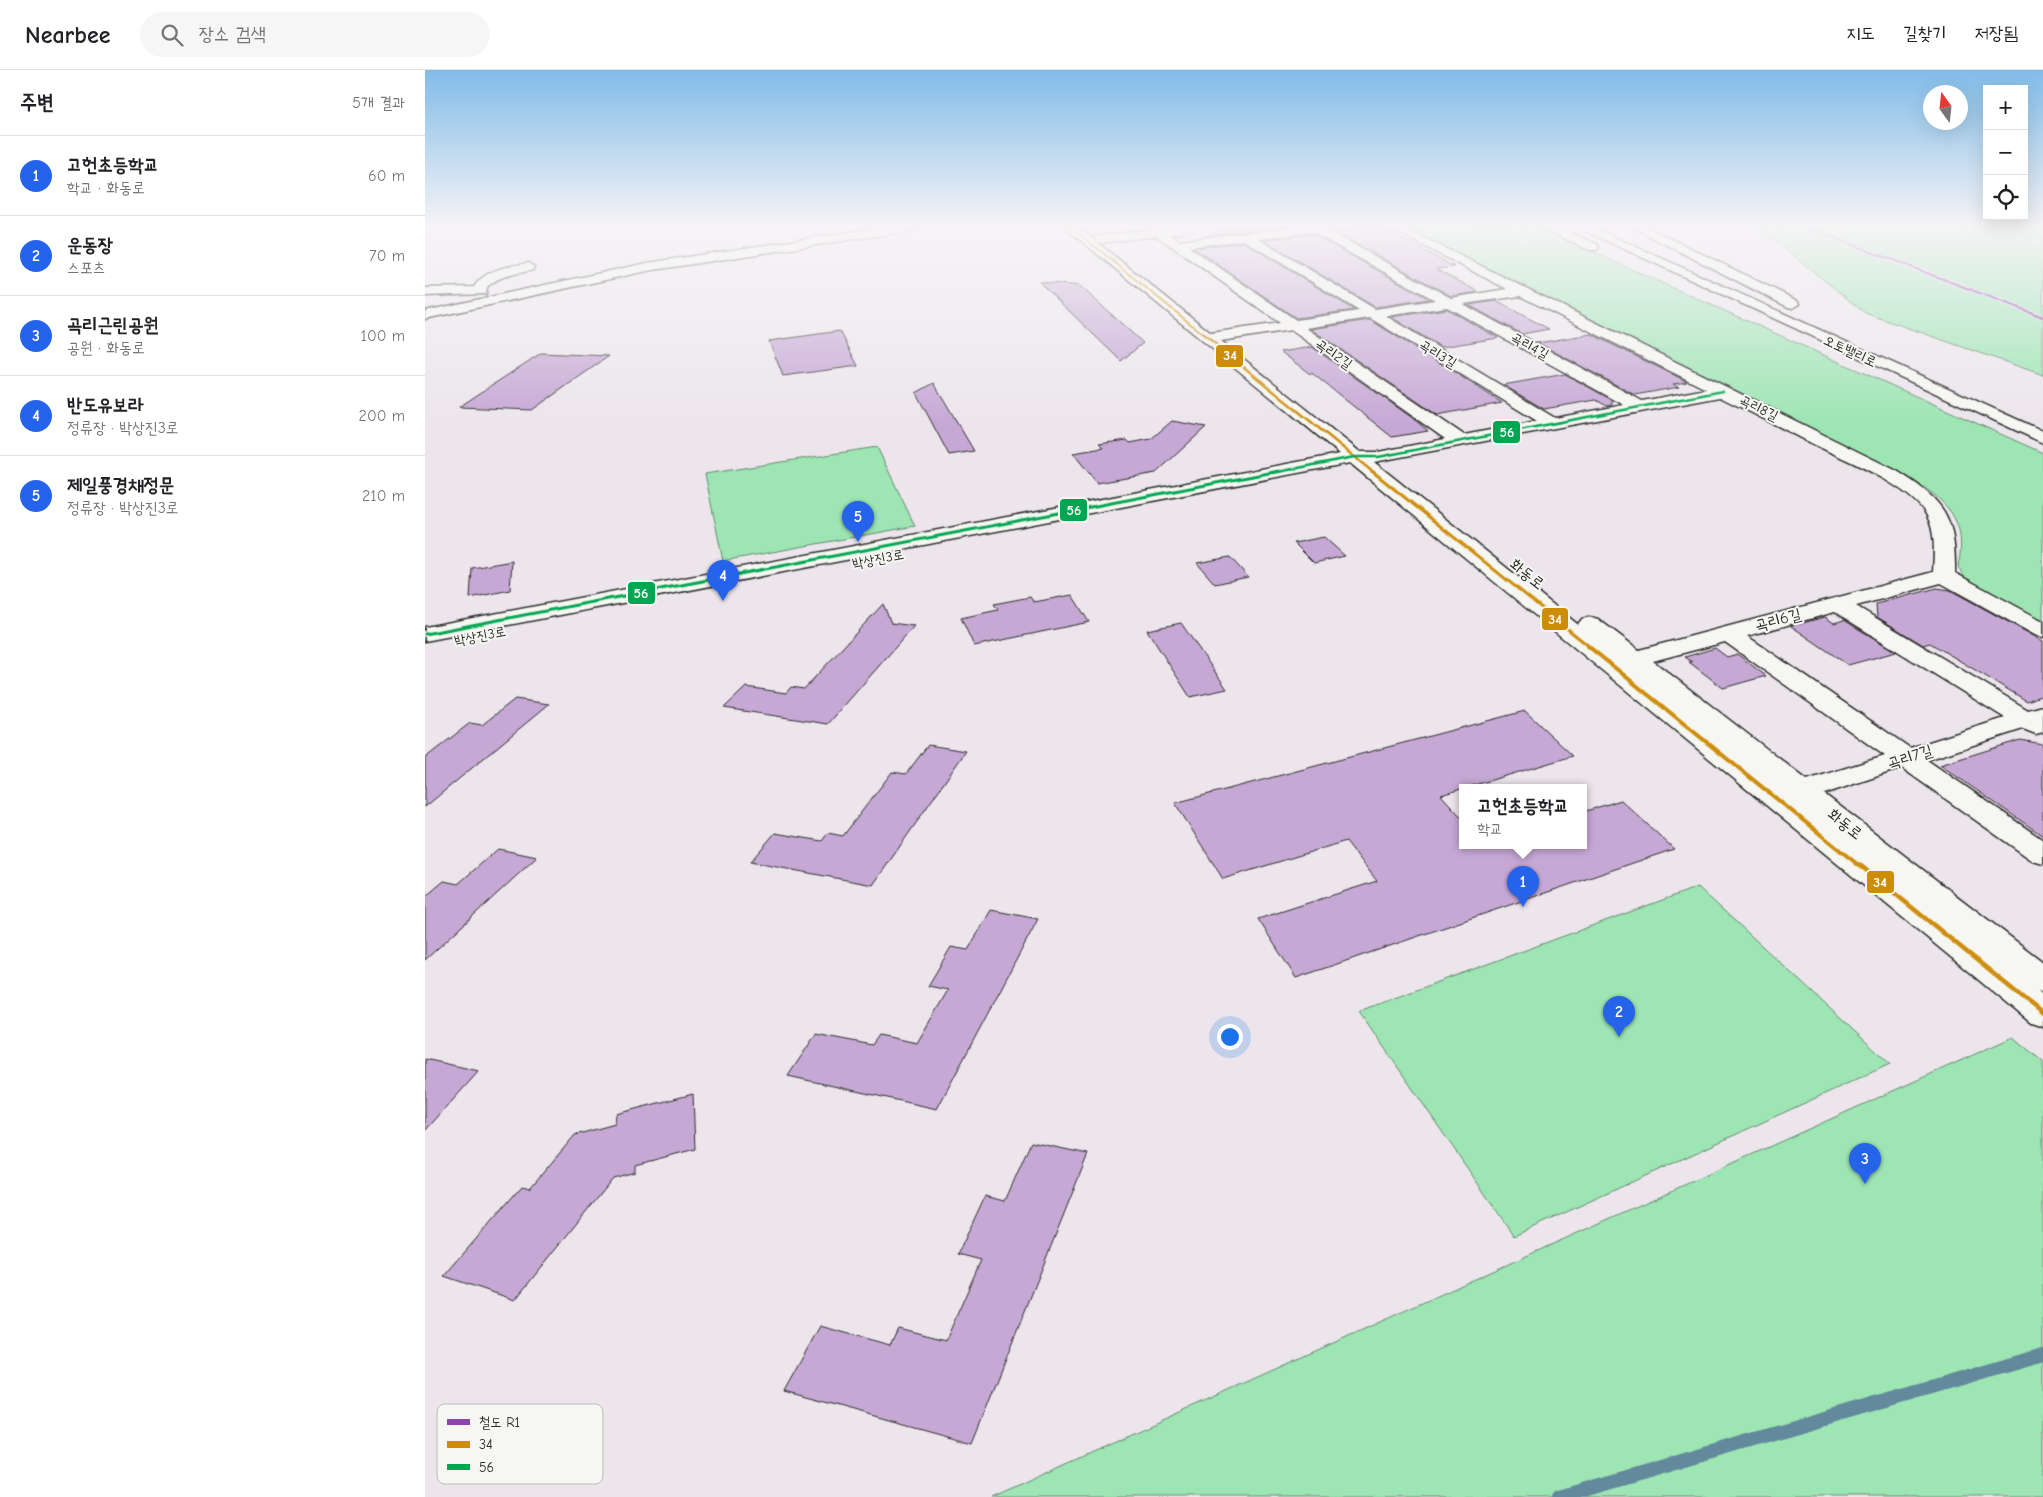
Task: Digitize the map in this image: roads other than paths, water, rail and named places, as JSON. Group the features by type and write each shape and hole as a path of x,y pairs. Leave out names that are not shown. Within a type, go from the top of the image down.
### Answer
{"main road":[{"path":"485,291 488,294"},
{"path":"425,308 504,291"},
{"path":"425,315 488,294 508,291"},
{"name":"화동로","path":"1155,291 1216,337"},
{"name":"화동로","path":"1162,291 1611,665 2043,1014"},
{"name":"곡리2길","path":"1243,291 1460,441"},
{"name":"곡리3길","path":"1335,291 1553,424"},
{"name":"곡리4길","path":"1428,291 1640,407"},
{"path":"1216,337 1523,291"},
{"name":"곡리8길","path":"1523,291 1870,464 1910,487 1925,499 1935,511 1942,525 1946,542 1944,576"},
{"path":"1695,291 1804,337 1921,383"},
{"name":"오토밸리로","path":"1720,291 2043,438"},
{"name":"오토밸리로","path":"1751,291 1924,368"},
{"path":"1767,291 1801,309"},
{"path":"425,292 488,294"},
{"path":"1365,460 1723,391"},
{"name":"화동로","path":"1365,460 1634,658 2043,980"},
{"name":"박상진3로","path":"425,634 1365,460"},
{"name":"박상진3로","path":"425,647 1365,460"},
{"path":"1944,576 2043,630"},
{"name":"곡리6길","path":"1611,665 1944,576"},
{"path":"1837,604 2037,721"},
{"path":"1728,633 2043,854"},
{"name":"곡리7길","path":"1778,800 1906,758 2037,721"}],"waterway":[{"path":"1559,1497 2043,1355"}],"rail line":[{"name":"R1","path":"1973,291 2043,317"}],"place":[{"name":"제일풍경채정문","path":"858,542"},
{"name":"반도유보라","path":"723,601"},
{"name":"고헌초등학교","path":"1523,907"},
{"name":"운동장","path":"1619,1037"},
{"name":"곡리근린공원","path":"1865,1184"}]}
